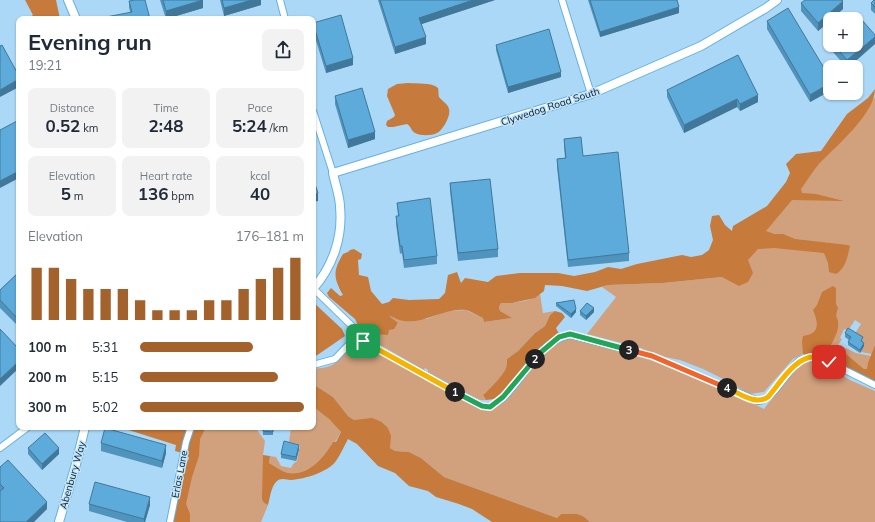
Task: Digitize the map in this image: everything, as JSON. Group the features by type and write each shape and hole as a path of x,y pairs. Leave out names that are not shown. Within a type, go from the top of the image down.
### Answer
{"street":[{"path":"68,0 75,16"},
{"path":"280,0 284,16"},
{"path":"562,0 591,94"},
{"name":"Clywedog Road South","path":"333,173 591,94 701,46 777,0"},
{"path":"316,120 333,173 340,205 340,235 338,244 329,267 316,285"},
{"path":"316,292 352,326 355,338"},
{"path":"355,338 482,406 490,407 503,397 540,353 559,337 570,334 652,356 758,401 768,397 795,365 801,360 810,357 819,357 875,385"},
{"path":"316,364 335,359 355,338"},
{"path":"0,448 24,430"},
{"name":"Abenbury Way","path":"59,522 84,430"},
{"name":"Erlas Lane","path":"170,522 186,442 190,430"}],"shaded area":[{"path":"25,0 56,0 59,16 32,16 33,15"},
{"path":"397,84 428,84 438,88 439,97 449,109 449,115 442,129 437,133 420,135 414,132 407,124 393,127 388,127 386,125 387,121 395,115 387,96 388,89"},
{"path":"875,89 869,109 862,119 819,164 801,189 802,193 816,194 844,201 792,200 766,231 774,234 783,234 795,239 850,246 844,266 836,274 829,272 828,263 824,253 774,248 758,249 748,260 753,273 748,282 739,286 722,277 663,283 608,285 587,291 562,286 545,285 544,291 535,298 512,303 501,303 499,307 500,311 512,318 484,322 483,318 466,310 451,311 412,321 402,321 389,316 398,323 394,329 389,330 388,335 377,334 377,340 375,342 362,334 355,319 329,297 327,293 331,288 340,296 343,295 336,279 337,265 343,254 354,249 362,254 361,259 358,260 359,275 368,277 371,291 382,304 389,302 393,298 409,300 439,299 445,293 448,275 457,272 461,283 465,278 488,282 496,276 520,273 558,273 574,276 595,272 608,267 621,269 637,264 682,255 691,257 702,255 709,250 713,240 710,226 712,216 719,215 725,225 732,231 733,226 767,206 786,182 790,173 786,164 796,154 821,151 847,114 868,98"},
{"path":"875,97 875,363 868,363 868,370 864,369 845,353 839,353 839,350 846,348 856,353 871,356 871,354 861,352 854,335 861,324 855,320 848,331 844,329 840,338 842,339 830,358 823,354 838,309 803,354 793,359 764,392 749,394 703,369 680,360 655,355 641,348 587,334 616,297 602,287 608,285 663,283 722,277 761,237 793,195"},
{"path":"833,286 836,288 836,304 838,308 836,316 838,325 836,335 826,353 806,356 803,354 803,336 813,333 817,327 813,310 817,305 822,292"},
{"path":"540,294 543,313 555,311 550,315 545,326 535,333 518,351 507,359 507,367 505,372 483,395 486,400 480,400 472,396 428,372 425,368 424,370 375,342 377,340 377,334 389,330 398,324 388,316 397,318 427,319 446,311 466,310 483,318 484,322 511,318 500,311 499,307 501,303 532,299"},
{"path":"316,305 342,329 345,336 316,356"},
{"path":"555,311 562,313 565,317 556,328 559,334 537,353 511,384 495,399 486,400 483,395 504,372 507,359 518,351 535,333 545,326 550,315"},
{"path":"574,338 660,363 719,386 764,409 797,368 811,362 817,362 831,368 850,380 875,391 875,522 590,522 583,516 573,514 561,514 557,518 444,477 421,458 409,452 395,451 390,448 389,431 382,422 354,420 348,416 333,397 316,386 316,369 332,365 338,361 353,345 363,344 489,409 541,355 561,339"},
{"path":"875,345 875,383 834,361 835,356 839,353 845,353 864,369 867,369"},
{"path":"316,386 333,397 348,416 354,420 372,418 382,422 388,428 391,436 390,448 395,451 409,452 421,458 444,477 557,518 561,514 577,514 583,516 590,522 492,522 472,509 436,497 428,491 409,486 395,473 378,466 357,444 348,439 336,461 332,465 322,472 303,478 278,480 274,484 268,505 264,503 262,499 263,455 270,456 269,463 284,471 289,473 303,472 315,464 325,454 333,442 336,442 341,432 316,409"},
{"path":"316,409 329,419 341,432 325,454 315,464 303,472 289,473 269,463 270,456 276,457 281,466 291,468 297,461 300,445 289,442 291,430 316,430"},
{"path":"128,430 204,430 200,439 199,456 192,477 186,504 190,514 190,522 172,522 181,475 189,458 186,454 175,451 176,445"},
{"path":"201,430 257,430 265,441 263,455 264,503 268,505 261,522 177,522"}],"building":[{"path":"145,0 149,16 111,16 132,12 129,1"},
{"path":"163,0 203,0 166,11"},
{"path":"222,0 252,0 224,8"},
{"path":"380,0 473,0 419,18 426,37 395,47"},
{"path":"590,0 677,0 679,7 600,32"},
{"path":"805,0 843,1 830,12 823,12 823,19 818,23 801,3"},
{"path":"875,0 875,7 871,3"},
{"path":"788,8 823,66 823,87 810,95 767,21"},
{"path":"341,15 353,58 326,66 316,33 316,22"},
{"path":"863,21 875,35 875,37 863,47"},
{"path":"549,29 561,72 508,87 496,45"},
{"path":"2,45 16,71 16,81 0,90 0,46"},
{"path":"840,52 857,52 847,60"},
{"path":"738,55 758,95 740,104 737,99 684,125 667,90"},
{"path":"362,88 375,132 348,140 335,96"},
{"path":"16,122 16,173 0,181 0,130"},
{"path":"581,137 583,156 618,152 629,253 568,260 557,159 566,158 564,139"},
{"path":"490,179 498,249 458,253 450,183"},
{"path":"430,198 437,256 404,260 402,246 400,246 396,216 399,216 397,203"},
{"path":"16,275 16,317 0,300 0,290"},
{"path":"574,300 576,309 571,314 556,303"},
{"path":"587,303 594,308 586,316 580,311"},
{"path":"848,328 863,337 861,341 864,343 860,350 848,342 851,337 845,333"},
{"path":"0,329 16,346 16,364 0,379"},
{"path":"104,430 112,430 166,445 162,461 101,443"},
{"path":"273,430 273,432 263,431"},
{"path":"45,433 59,448 42,464 28,448"},
{"path":"284,441 299,445 296,457 281,454"},
{"path":"8,460 47,502 26,522 0,522 0,491 4,488 0,484 0,467"},
{"path":"95,482 150,497 144,519 89,504"}],"route":[{"path":"363,341 482,406 490,407 503,397 540,353 559,337 570,334 652,356 758,401 768,397 801,360 810,357 819,357 829,362"}]}
